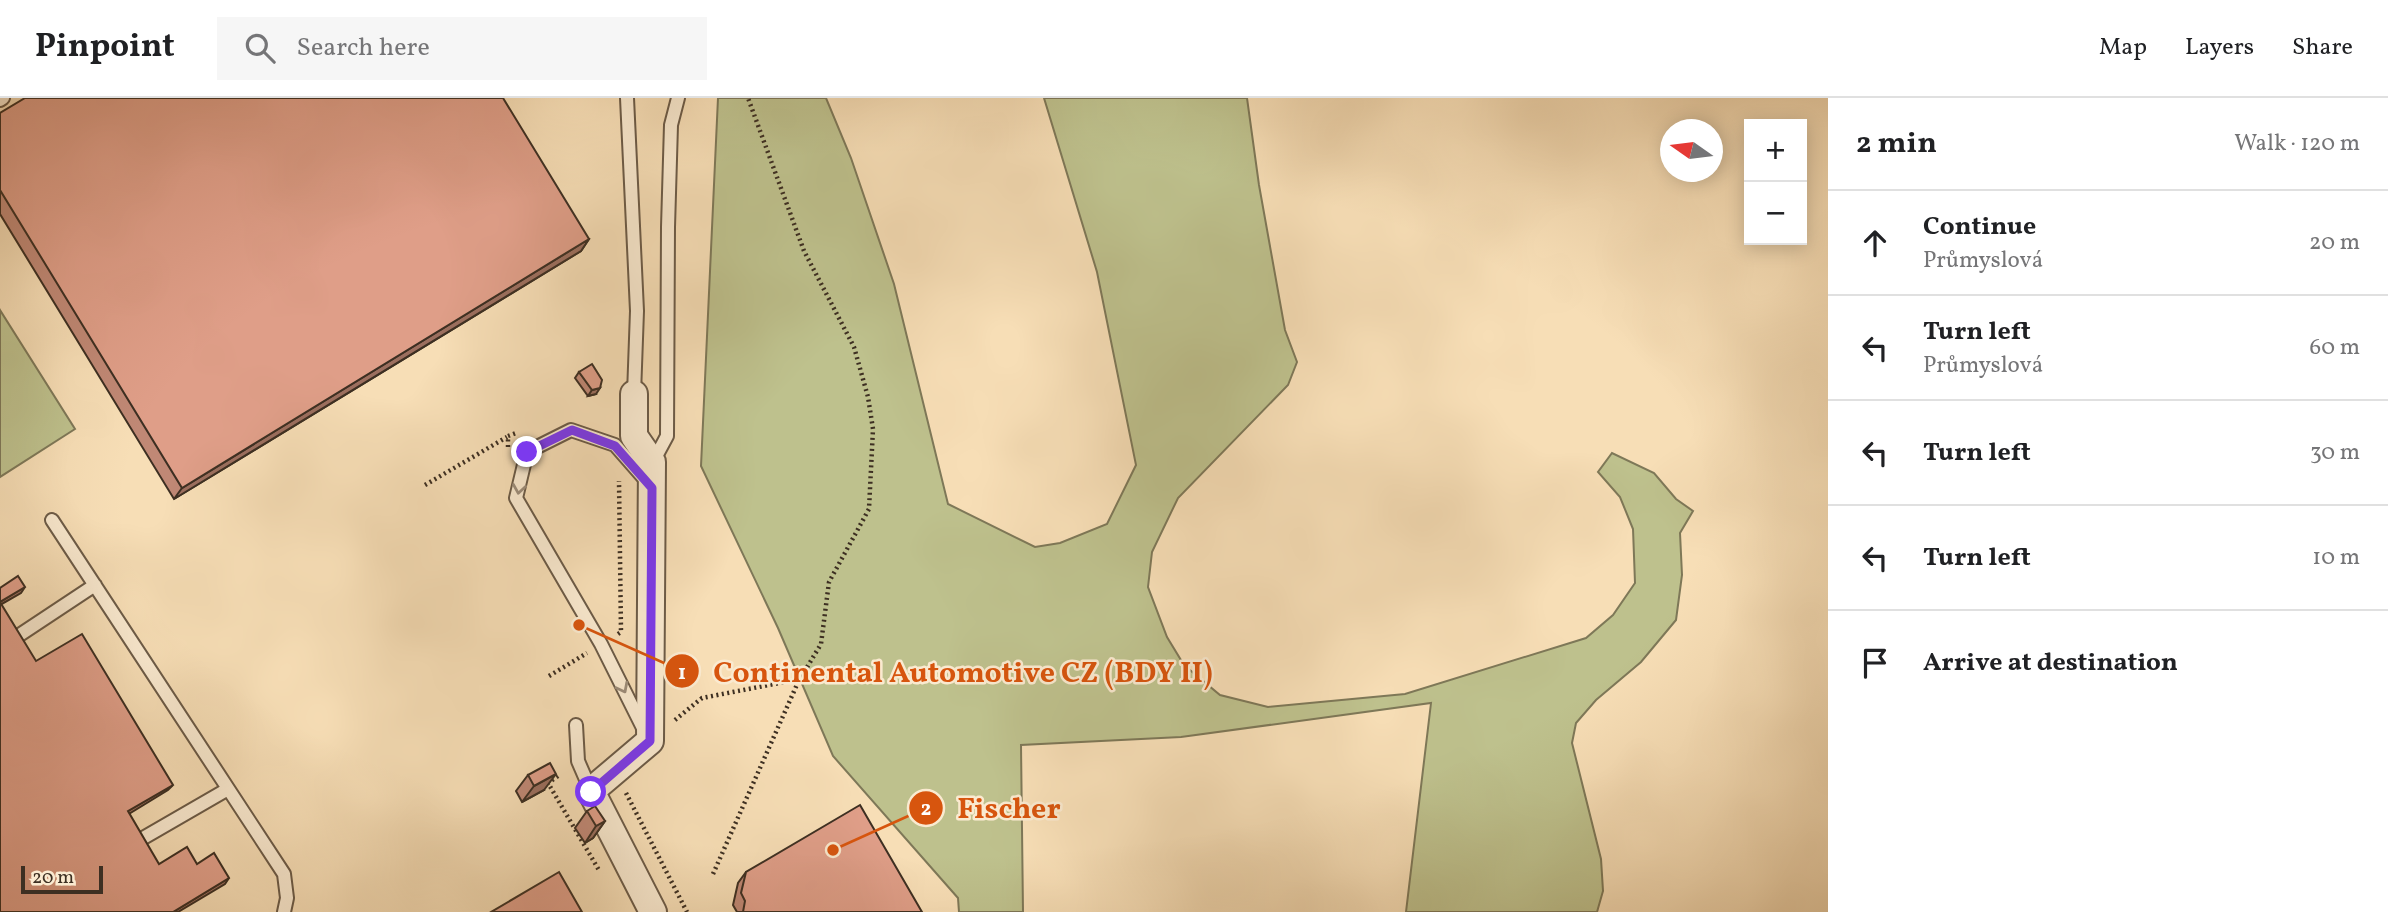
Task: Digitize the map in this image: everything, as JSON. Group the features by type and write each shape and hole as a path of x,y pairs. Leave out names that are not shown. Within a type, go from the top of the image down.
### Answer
{"street":[{"path":"634,394 634,436 652,475 650,741 591,792 653,912"}],"lane":[{"path":"627,98 637,311 634,394"},
{"path":"650,741 601,644 516,498 527,452 572,430 615,446 652,475 667,436 671,125 678,98"},
{"path":"52,520 284,874 287,898 284,912"},
{"path":"15,638 95,585"},
{"path":"576,725 578,761 591,792"},
{"path":"138,841 228,789"}],"path":[{"path":"713,874 800,679 821,644 829,582 869,509 873,429 869,397 855,347 804,251 748,98"},
{"path":"425,485 508,436"},
{"path":"617,635 621,632 618,473"},
{"path":"549,676 595,648"},
{"path":"650,741 702,698 800,679"},
{"path":"558,776 548,783 603,878"},
{"path":"626,792 687,912"}],"green space":[{"path":"718,98 826,98 851,158 894,284 948,504 1035,547 1060,543 1107,524 1136,465 1097,272 1044,98 1247,98 1259,185 1285,330 1297,362 1288,385 1178,498 1152,552 1148,587 1167,637 1184,665 1220,695 1268,707 1405,694 1586,638 1613,615 1635,583 1633,529 1620,497 1598,472 1612,453 1654,473 1676,499 1693,511 1680,533 1682,575 1676,620 1641,662 1596,700 1576,723 1572,743 1601,859 1603,891 1597,912 1406,912 1431,703 1181,737 1021,745 1023,912 959,912 958,898 833,756 778,628 701,466"},
{"path":"0,310 75,429 0,477"}],"building":[{"path":"25,98 503,98 589,239 182,488 0,190 0,113"},
{"path":"592,364 602,380 600,388 592,390 579,372"},
{"path":"18,576 25,587 0,602 0,588"},
{"path":"0,602 36,661 82,634 173,785 128,811 159,864 187,847 197,864 214,853 229,878 173,912 0,912"},
{"path":"550,763 556,774 534,786 528,775"},
{"path":"860,805 922,912 743,912 745,901 741,893 746,872"},
{"path":"595,806 605,821 596,826 587,811"},
{"path":"559,872 582,912 491,912"}],"place":[{"name":"Continental Automotive CZ (BDY II)","path":"579,625"},
{"name":"Fischer","path":"833,850"}],"route":[{"path":"527,452 572,430 615,446 652,488 650,741 591,792"}]}
